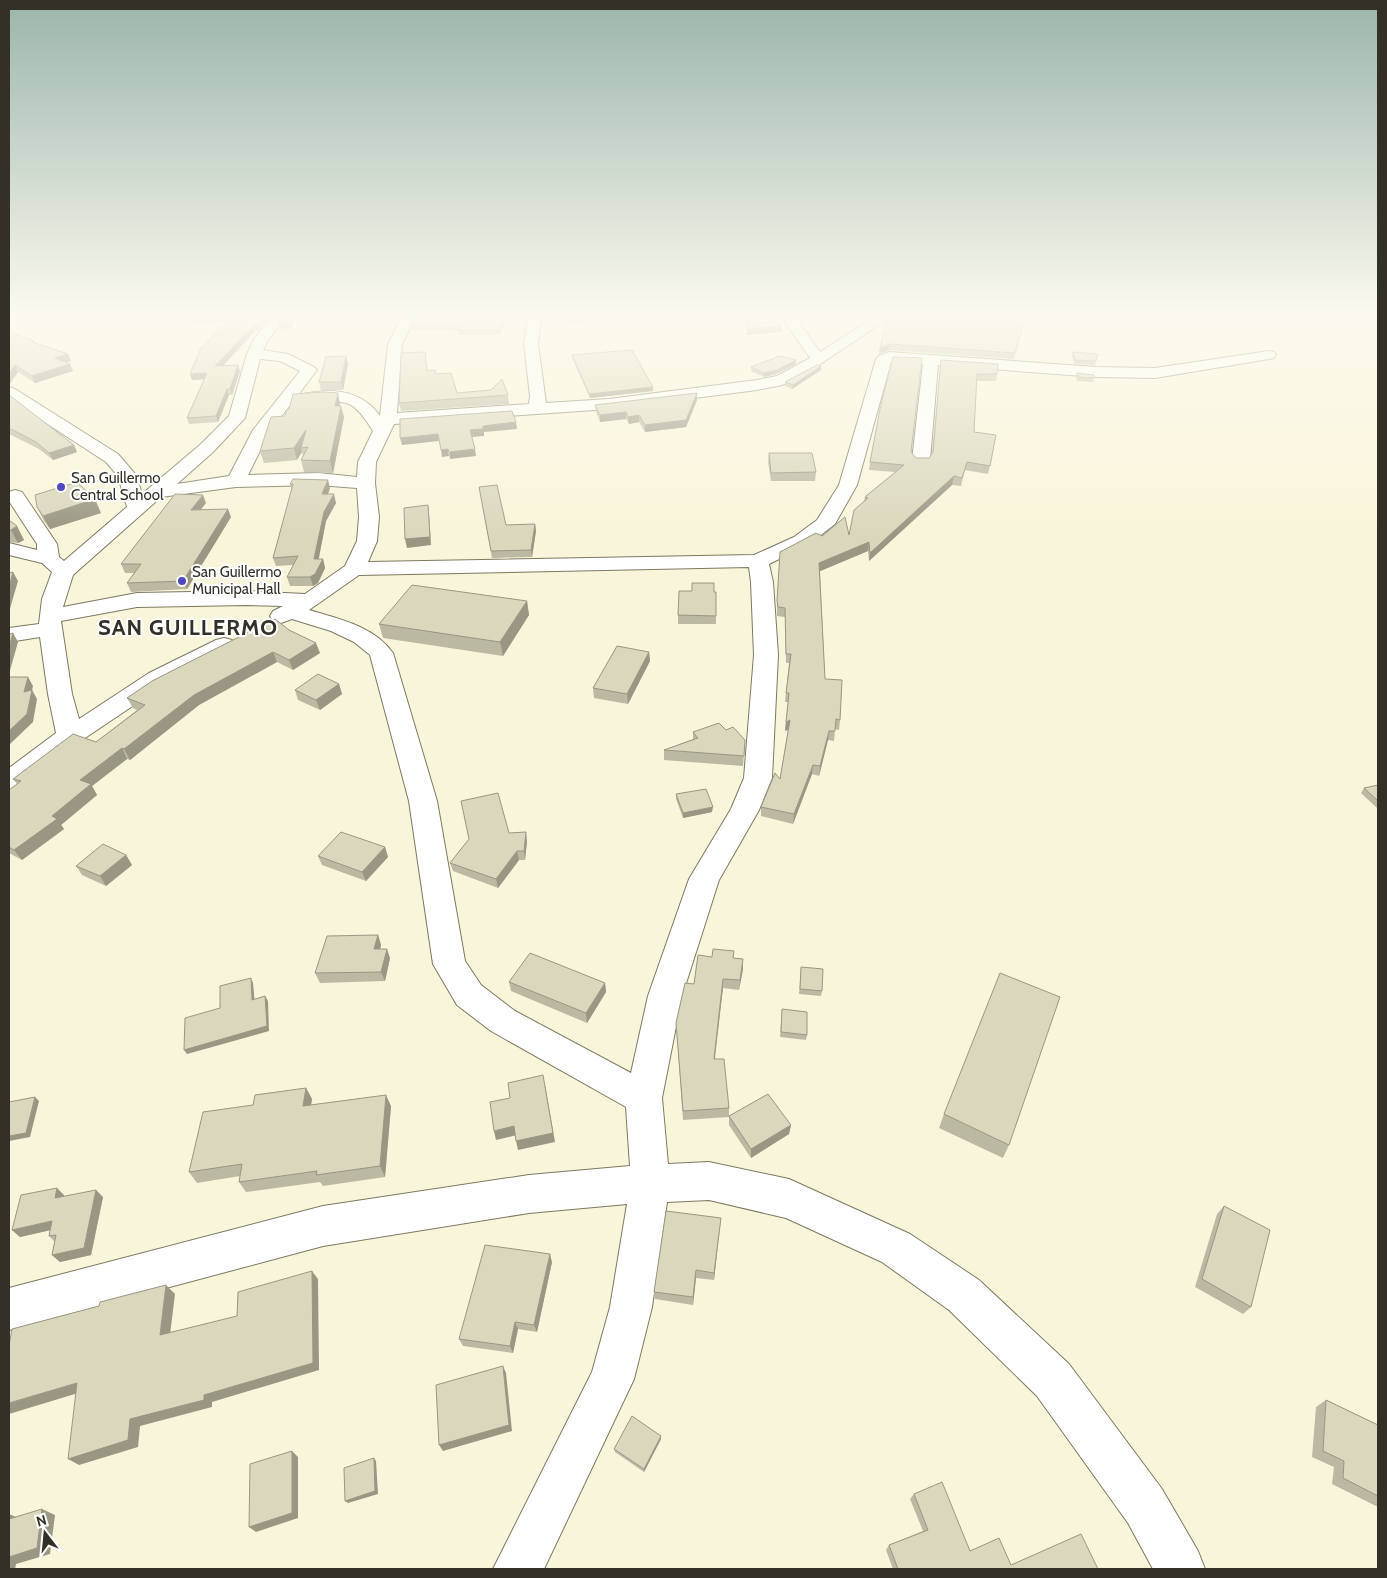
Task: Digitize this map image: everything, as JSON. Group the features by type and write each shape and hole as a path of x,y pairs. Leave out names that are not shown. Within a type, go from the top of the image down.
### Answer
{"street":[{"path":"56,565 137,507 208,448 237,418 245,388"},
{"path":"236,481 262,430 296,388"},
{"path":"354,570 367,541 369,517 366,462 385,425 390,388"},
{"path":"537,388 537,409"},
{"path":"287,400 336,397 352,399 385,425 678,397 745,388"},
{"path":"289,612 354,570 758,561 801,541 825,524 848,484 876,388"},
{"path":"921,460 928,388"},
{"path":"9,392 112,458 128,475 137,507"},
{"path":"156,492 236,481 318,479 366,483"},
{"path":"16,496 47,544 56,565 50,623 60,694 70,736"},
{"path":"9,549 56,565"},
{"path":"518,1569 612,1379 631,1308 650,1184 644,1098 665,996 704,879 745,810 758,778 766,655 762,582 758,561"},
{"path":"9,635 137,600 246,598 353,631 371,642 381,653 423,801 449,964 469,995 504,1021 644,1098"},
{"path":"9,781 70,736 158,678 242,636"},
{"path":"9,1309 323,1226 528,1194 609,1186 710,1181 789,1199 896,1248 964,1295 1052,1380 1146,1506 1180,1569"}],"building":[{"path":"200,388 230,388 227,389 216,416 187,418"},
{"path":"400,388 455,388 457,393 505,388 508,395 399,403"},
{"path":"586,388 647,388 589,394"},
{"path":"885,388 919,388 911,452 916,458 929,458 933,452 939,388 976,388 974,432 996,435 990,466 967,462 962,478 954,476 870,553 869,542 819,563 825,679 842,680 840,720 836,719 835,731 829,731 820,766 813,765 794,814 761,807 775,773 780,779 790,720 786,722 789,693 786,693 791,654 786,654 785,608 778,607 777,601 780,552 816,533 822,536 845,517 849,535 854,510 868,498 865,497 904,465 870,462"},
{"path":"338,393 335,406 341,406 330,461 301,460 308,447 301,448 306,430 294,448 260,451 271,417 285,416 293,394"},
{"path":"697,393 686,420 645,425 639,415 628,417 626,412 600,415 595,405"},
{"path":"9,395 74,445 49,453 36,442 9,428"},
{"path":"512,411 516,422 483,426 483,429 470,430 475,449 449,452 448,449 441,450 438,434 400,438 400,419"},
{"path":"769,453 812,453 816,472 771,473"},
{"path":"293,479 328,480 322,494 334,494 324,512 314,559 323,559 315,574 310,577 287,577 298,556 273,558 293,484 290,484"},
{"path":"77,482 95,499 43,516 37,507 35,495"},
{"path":"497,485 506,525 535,524 531,550 491,551 479,487"},
{"path":"175,494 203,495 191,510 228,509 183,581 127,583 141,564 121,564"},
{"path":"428,505 430,537 405,539 404,508"},
{"path":"9,520 17,526 11,530 9,530"},
{"path":"13,572 9,587 9,573"},
{"path":"692,583 714,583 716,616 678,615 679,591 692,591"},
{"path":"412,585 527,601 500,642 379,624"},
{"path":"275,619 289,630 316,643 289,660 273,652 194,695 80,780 91,784 52,816 57,819 14,850 9,847 9,790 21,781 13,779 73,734 96,742 145,705 127,698 152,681"},
{"path":"13,633 9,647 9,634"},
{"path":"617,646 649,652 627,694 593,688"},
{"path":"318,674 339,684 316,700 295,690"},
{"path":"9,677 28,677 24,692 32,690 27,714 9,731"},
{"path":"719,723 726,730 733,727 745,740 744,756 664,750 698,738 693,732"},
{"path":"1378,785 1378,801 1364,788"},
{"path":"706,789 713,807 683,813 676,794"},
{"path":"498,793 509,833 526,832 524,851 517,851 496,879 450,863 469,839 461,801"},
{"path":"341,832 385,847 362,872 318,856"},
{"path":"103,844 126,855 100,876 76,866"},
{"path":"378,935 374,949 387,949 381,972 315,973 327,936"},
{"path":"713,949 734,951 733,958 743,959 740,980 723,979 714,1059 724,1059 729,1108 683,1111 676,1023 685,983 694,984 698,955 712,957"},
{"path":"530,953 605,983 586,1013 509,982"},
{"path":"801,967 823,969 822,991 800,989"},
{"path":"1000,973 1060,997 1009,1145 944,1114"},
{"path":"251,978 252,1000 265,996 267,1026 184,1050 185,1018 220,1008 220,986"},
{"path":"782,1009 807,1012 807,1035 781,1032"},
{"path":"543,1075 553,1133 516,1141 514,1126 494,1131 490,1102 510,1098 508,1083"},
{"path":"306,1088 303,1106 386,1095 380,1166 316,1175 317,1171 239,1182 242,1164 189,1172 203,1112 253,1105 255,1095"},
{"path":"768,1094 791,1125 751,1149 729,1116"},
{"path":"35,1097 26,1133 9,1136 9,1102"},
{"path":"57,1188 55,1198 96,1190 84,1248 52,1255 56,1235 49,1236 52,1221 12,1230 21,1195"},
{"path":"1224,1206 1270,1230 1251,1307 1202,1279"},
{"path":"666,1211 721,1218 714,1273 696,1270 693,1297 654,1292"},
{"path":"485,1245 550,1254 534,1325 515,1322 510,1346 459,1339"},
{"path":"312,1271 313,1363 204,1395 204,1400 130,1419 128,1440 68,1459 77,1383 9,1403 9,1346 12,1329 99,1306 100,1302 166,1285 160,1335 237,1316 238,1292"},
{"path":"503,1366 509,1425 439,1445 436,1385"},
{"path":"1326,1400 1378,1425 1378,1496 1343,1478 1344,1461 1323,1451"},
{"path":"632,1416 661,1436 644,1469 614,1449"},
{"path":"292,1451 292,1513 249,1527 250,1464"},
{"path":"374,1458 375,1491 345,1501 344,1468"},
{"path":"942,1482 970,1551 999,1538 1011,1565 1081,1534 1098,1569 898,1569 889,1545 928,1530 914,1494"},
{"path":"42,1509 37,1548 9,1557 9,1519"}],"place":[{"name":"San Guillermo Central School","path":"61,487"},
{"name":"San Guillermo Municipal Hall","path":"182,581"}],"district":[{"name":"SAN GUILLERMO","path":"188,627"}]}
